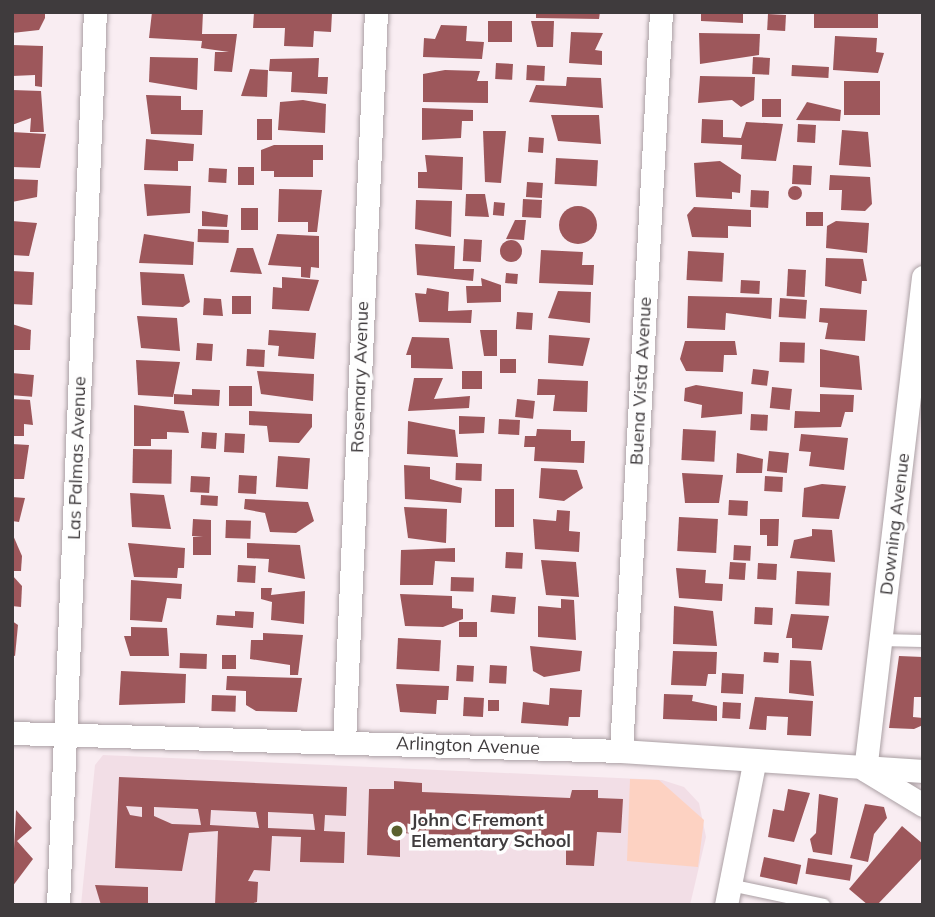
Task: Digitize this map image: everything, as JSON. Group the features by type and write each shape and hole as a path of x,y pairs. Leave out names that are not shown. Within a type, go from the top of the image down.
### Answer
{"street":[{"name":"Las Palmas Avenue","path":"58,904 95,12"},
{"name":"Rosemary Avenue","path":"344,742 376,12"},
{"name":"Buena Vista Avenue","path":"621,751 661,12"},
{"name":"Downing Avenue","path":"865,770 923,277"},
{"name":"Arlington Avenue","path":"12,733 621,751 754,764 923,771"},
{"path":"728,895 754,764"},
{"path":"865,770 923,805"}],"lane":[{"path":"880,640 923,641"},
{"path":"728,895 824,905"}],"shaded area":[{"name":"John C Fremont Elementary School","path":"103,755 662,780 684,787 699,803 706,837 690,905 81,905 95,765"},
{"path":"630,779 659,780 704,820 698,867 627,861"}],"building":[{"path":"12,12 45,12 45,18 39,30 12,33"},
{"path":"152,12 203,12 202,34 237,34 232,72 214,71 215,52 229,52 201,48 202,41 149,38"},
{"path":"254,12 332,13 331,32 314,31 313,47 284,46 285,28 253,28"},
{"path":"536,12 600,12 599,19 536,18"},
{"path":"701,12 743,12 743,23 701,21"},
{"path":"814,12 878,12 878,28 814,28"},
{"path":"768,14 786,15 785,31 767,30"},
{"path":"488,21 512,21 512,42 488,42"},
{"path":"531,21 554,21 553,47 537,47"},
{"path":"441,25 467,26 466,41 484,42 482,59 423,57 424,38 435,39"},
{"path":"571,32 603,33 595,50 602,51 602,65 569,63"},
{"path":"699,33 760,34 759,55 700,64"},
{"path":"835,36 877,38 876,52 884,53 878,73 833,70"},
{"path":"12,45 43,46 42,87 35,86 35,75 12,76"},
{"path":"150,57 198,58 197,90 149,82"},
{"path":"753,57 770,58 769,75 752,74"},
{"path":"319,58 318,77 328,77 327,94 291,92 292,72 269,71 270,59"},
{"path":"496,63 513,64 512,80 495,79"},
{"path":"527,65 545,66 544,81 526,80"},
{"path":"792,65 829,67 828,78 791,76"},
{"path":"250,69 268,70 267,97 241,96"},
{"path":"445,70 480,71 477,81 488,81 488,103 423,102 423,74"},
{"path":"700,76 755,77 754,100 741,107 732,100 698,103"},
{"path":"567,77 601,78 603,108 529,102 536,85 566,86"},
{"path":"844,81 880,81 880,115 844,115"},
{"path":"12,90 41,91 44,132 30,132 31,118 12,125"},
{"path":"146,95 181,96 181,110 203,110 202,135 151,134"},
{"path":"762,99 781,99 781,117 762,117"},
{"path":"303,100 326,104 325,133 278,130 280,102"},
{"path":"807,102 841,110 840,121 796,120"},
{"path":"422,108 473,110 473,121 462,121 461,138 422,140"},
{"path":"551,115 599,115 601,144 558,141"},
{"path":"257,119 272,119 272,140 257,140"},
{"path":"702,119 723,120 723,137 741,138 746,122 783,124 776,161 741,159 742,145 701,143"},
{"path":"798,124 816,125 815,143 797,142"},
{"path":"842,130 868,132 871,167 839,165"},
{"path":"483,131 506,131 501,183 485,182"},
{"path":"12,132 46,134 40,168 12,167"},
{"path":"529,137 544,138 543,153 528,152"},
{"path":"146,139 194,144 193,161 178,161 178,171 144,170"},
{"path":"274,145 323,145 323,160 313,160 313,177 274,177 274,171 261,171 261,150"},
{"path":"425,155 463,157 462,190 418,188 418,172 427,172"},
{"path":"556,158 598,160 597,186 555,184"},
{"path":"720,161 741,175 740,193 732,192 732,199 696,197 694,163"},
{"path":"793,165 812,166 811,185 792,184"},
{"path":"238,167 254,167 254,185 238,185"},
{"path":"209,168 227,169 226,183 208,182"},
{"path":"830,175 870,177 872,204 865,211 841,210 842,190 829,190"},
{"path":"12,179 38,180 37,197 12,202"},
{"path":"527,182 543,183 542,198 526,197"},
{"path":"144,184 191,186 190,213 147,216"},
{"path":"792,186 798,186 802,193 798,200 792,200 788,196 788,190"},
{"path":"279,189 322,190 317,232 308,232 308,222 278,222"},
{"path":"751,190 769,191 768,208 750,207"},
{"path":"466,194 485,194 489,217 465,216"},
{"path":"523,199 542,200 541,218 522,217"},
{"path":"416,200 452,201 451,237 415,229"},
{"path":"494,202 505,203 504,216 493,215"},
{"path":"578,206 591,212 597,225 591,238 578,244 565,238 559,225 565,212"},
{"path":"694,207 751,210 751,227 728,226 728,238 692,237 687,215"},
{"path":"241,208 258,208 258,230 241,230"},
{"path":"202,211 228,215 227,227 202,226"},
{"path":"806,212 823,212 823,226 806,226"},
{"path":"515,220 526,220 524,240 506,239"},
{"path":"12,221 37,223 29,256 12,255"},
{"path":"836,221 869,223 867,253 826,248 827,226"},
{"path":"198,229 229,230 229,243 198,242"},
{"path":"144,234 194,242 193,265 139,263"},
{"path":"277,234 319,236 319,268 311,267 310,278 301,277 301,267 268,265"},
{"path":"464,239 482,240 481,262 463,261"},
{"path":"511,240 519,243 522,251 519,259 511,262 503,259 500,251 503,243"},
{"path":"415,244 455,246 454,269 474,269 473,281 417,275"},
{"path":"237,248 253,248 262,274 230,272"},
{"path":"541,250 583,252 582,265 594,265 593,285 539,283"},
{"path":"688,251 724,253 722,282 686,280"},
{"path":"826,258 863,259 867,281 862,281 861,294 825,286"},
{"path":"788,269 806,270 805,297 787,296"},
{"path":"12,271 34,272 32,305 12,304"},
{"path":"140,272 184,274 190,302 183,307 142,305"},
{"path":"506,273 518,274 517,284 505,283"},
{"path":"282,277 319,280 309,311 272,309 273,287 282,288"},
{"path":"481,278 501,285 501,302 467,303 466,286 482,286"},
{"path":"741,280 760,281 759,294 740,293"},
{"path":"427,288 449,292 448,311 472,310 471,323 419,322 415,293 426,294"},
{"path":"558,291 591,292 590,323 548,318"},
{"path":"232,296 251,296 251,314 232,314"},
{"path":"688,296 772,298 771,319 726,313 725,330 687,328"},
{"path":"204,298 221,299 223,316 203,315"},
{"path":"780,298 807,300 806,319 779,317"},
{"path":"820,308 867,310 865,341 825,339 828,323 819,322"},
{"path":"517,312 533,313 532,330 516,329"},
{"path":"137,316 177,318 180,351 141,348"},
{"path":"12,324 31,330 30,350 12,350"},
{"path":"269,330 316,333 314,359 278,356 279,346 268,345"},
{"path":"480,330 497,330 497,356 484,356"},
{"path":"549,335 590,338 583,366 548,363"},
{"path":"412,337 449,338 453,369 411,368 411,355 406,355"},
{"path":"685,341 735,341 737,355 724,355 723,372 686,371 680,359"},
{"path":"780,342 805,343 804,363 779,362"},
{"path":"197,343 213,344 212,361 196,360"},
{"path":"247,349 265,350 264,367 246,366"},
{"path":"820,349 859,356 862,390 820,387"},
{"path":"500,359 516,359 516,373 500,373"},
{"path":"136,360 180,362 173,397 138,395"},
{"path":"753,369 769,371 767,386 751,384"},
{"path":"257,371 314,374 313,401 261,394"},
{"path":"462,371 482,371 482,389 462,389"},
{"path":"12,373 34,375 32,397 12,395"},
{"path":"414,378 443,378 434,399 470,396 469,408 408,411"},
{"path":"538,379 588,381 587,412 553,411 555,395 537,395"},
{"path":"696,385 743,392 742,414 701,418 702,405 684,401 685,388"},
{"path":"229,386 252,386 252,406 229,406"},
{"path":"772,387 792,389 790,410 770,408"},
{"path":"192,389 220,390 219,406 174,404 174,394 192,395"},
{"path":"820,394 854,395 853,412 845,412 841,427 794,428 795,411 820,412"},
{"path":"12,399 30,400 33,425 24,424 24,436 12,436"},
{"path":"517,399 535,401 533,419 515,417"},
{"path":"134,405 184,411 189,433 167,432 167,439 151,439 151,446 134,446"},
{"path":"249,411 312,414 312,427 299,443 269,442 267,426 249,425"},
{"path":"751,414 768,415 767,431 750,430"},
{"path":"459,416 485,417 484,433 459,434"},
{"path":"499,419 520,420 519,435 498,434"},
{"path":"408,421 455,430 458,457 407,454"},
{"path":"537,429 571,430 571,441 585,441 584,463 534,461 535,447 524,447 525,436 536,436"},
{"path":"683,429 716,431 714,462 681,460"},
{"path":"202,432 217,433 216,449 201,448"},
{"path":"225,433 245,434 244,453 224,452"},
{"path":"801,434 848,438 844,470 809,466 811,452 799,451"},
{"path":"12,444 29,445 24,479 12,479"},
{"path":"133,449 172,450 171,484 132,483"},
{"path":"769,451 789,453 787,473 767,471"},
{"path":"737,453 763,459 762,473 736,473"},
{"path":"278,456 310,458 308,489 276,487"},
{"path":"456,463 482,464 481,481 455,480"},
{"path":"404,465 430,467 430,479 462,488 461,503 405,499"},
{"path":"541,468 577,470 583,488 564,501 539,498"},
{"path":"682,473 723,475 719,503 685,503"},
{"path":"239,475 257,476 256,494 238,493"},
{"path":"191,476 210,477 209,493 190,492"},
{"path":"765,476 783,477 782,492 764,491"},
{"path":"822,484 846,486 839,519 802,517 804,488"},
{"path":"495,489 514,489 514,527 495,527"},
{"path":"130,493 164,495 171,529 132,527"},
{"path":"201,495 218,496 217,506 200,505"},
{"path":"12,497 25,498 19,522 12,521"},
{"path":"245,499 308,502 314,521 296,533 270,532 265,513 244,509"},
{"path":"729,500 748,501 747,516 728,515"},
{"path":"404,507 447,509 446,543 408,538"},
{"path":"557,510 570,511 569,531 580,532 579,552 535,549 533,519 556,521"},
{"path":"679,517 718,519 716,553 677,551"},
{"path":"193,519 211,520 211,555 193,555 193,537 203,537 192,536"},
{"path":"760,519 779,519 778,546 767,546 767,535 760,535"},
{"path":"226,520 251,521 250,539 225,538"},
{"path":"812,529 832,530 835,562 790,558 794,540 812,536"},
{"path":"12,533 22,556 21,571 12,571"},
{"path":"128,543 185,548 184,568 178,568 177,578 134,577"},
{"path":"247,543 300,545 305,579 268,572 269,559 247,558"},
{"path":"734,545 751,546 750,561 733,560"},
{"path":"455,548 455,562 435,561 433,585 400,585 401,550"},
{"path":"506,552 523,553 522,569 505,568"},
{"path":"541,560 576,562 579,597 546,595"},
{"path":"730,562 746,563 745,580 729,579"},
{"path":"758,563 777,564 776,580 757,579"},
{"path":"238,565 256,566 255,583 237,582"},
{"path":"676,568 706,570 705,583 723,584 722,601 679,598"},
{"path":"797,571 831,573 829,606 795,604"},
{"path":"12,575 22,586 21,607 12,606"},
{"path":"451,577 474,578 473,592 451,591"},
{"path":"131,580 182,584 181,599 167,598 162,622 130,620"},
{"path":"261,588 272,588 271,595 305,591 304,624 271,620 272,602 261,599"},
{"path":"400,594 452,596 452,608 463,609 463,619 443,627 405,626"},
{"path":"492,595 516,597 514,614 491,612"},
{"path":"561,599 574,600 576,640 538,637 538,606 561,608"},
{"path":"674,606 713,611 717,646 673,644"},
{"path":"755,607 773,608 772,625 754,624"},
{"path":"235,611 254,612 253,628 216,625 217,615 235,616"},
{"path":"791,614 829,616 822,650 792,648 792,638 786,638"},
{"path":"12,621 18,625 15,656 12,655"},
{"path":"459,622 477,622 477,637 459,637"},
{"path":"131,627 167,628 169,656 130,656 124,636 131,636"},
{"path":"263,633 303,635 298,675 290,675 290,665 250,659 251,640 263,640"},
{"path":"398,638 441,640 439,671 396,669"},
{"path":"530,646 582,651 580,671 544,677 533,671"},
{"path":"673,651 717,652 716,674 708,674 706,686 671,685"},
{"path":"764,652 779,653 778,663 763,662"},
{"path":"180,653 207,654 206,669 179,668"},
{"path":"222,655 236,655 236,669 222,669"},
{"path":"899,656 923,657 923,697 914,697 913,717 923,718 923,725 914,729 889,728"},
{"path":"790,660 811,661 814,696 789,693"},
{"path":"457,665 474,666 473,682 456,681"},
{"path":"490,665 507,666 506,684 489,683"},
{"path":"121,671 186,674 185,703 119,705"},
{"path":"722,673 744,674 743,694 721,693"},
{"path":"227,676 302,678 297,712 256,711 246,705 246,691 226,690"},
{"path":"396,684 449,686 448,700 437,700 436,714 400,712"},
{"path":"550,688 582,690 580,717 569,717 568,726 521,723 523,702 549,705"},
{"path":"664,694 693,695 692,701 717,706 717,721 663,719"},
{"path":"212,695 236,696 235,712 211,711"},
{"path":"464,697 484,698 483,717 463,716"},
{"path":"755,697 813,701 811,736 787,735 788,717 767,716 766,730 749,729"},
{"path":"488,700 499,700 499,711 488,711"},
{"path":"723,702 741,703 740,719 722,718"},
{"path":"119,777 347,787 346,816 325,815 324,831 345,832 344,863 300,862 301,837 272,836 270,871 254,870 248,881 258,882 257,902 247,905 215,905 218,831 189,833 182,871 115,868","holes":["126,806 142,807 142,817 130,815","154,807 198,809 201,825 172,824 154,816","211,810 256,812 259,828 210,825","268,812 313,814 315,830 268,828"]},
{"path":"394,781 422,783 422,792 570,798 572,790 598,790 598,798 623,799 621,833 597,832 594,866 566,865 566,840 400,833 400,857 367,855 369,789 394,789"},
{"path":"788,789 810,793 794,842 768,837 773,809 784,811"},
{"path":"819,794 838,798 832,855 813,852 810,839 816,833"},
{"path":"865,804 884,807 887,818 874,834 868,862 850,858"},
{"path":"16,810 32,828 17,841 33,859 12,887"},
{"path":"902,826 923,844 923,857 877,905 868,905 849,889"},
{"path":"764,857 801,865 797,884 760,877"},
{"path":"808,858 852,865 850,881 805,874"},
{"path":"95,885 148,887 148,905 101,905"}],"place":[{"name":"John C Fremont Elementary School","path":"397,831"}]}
